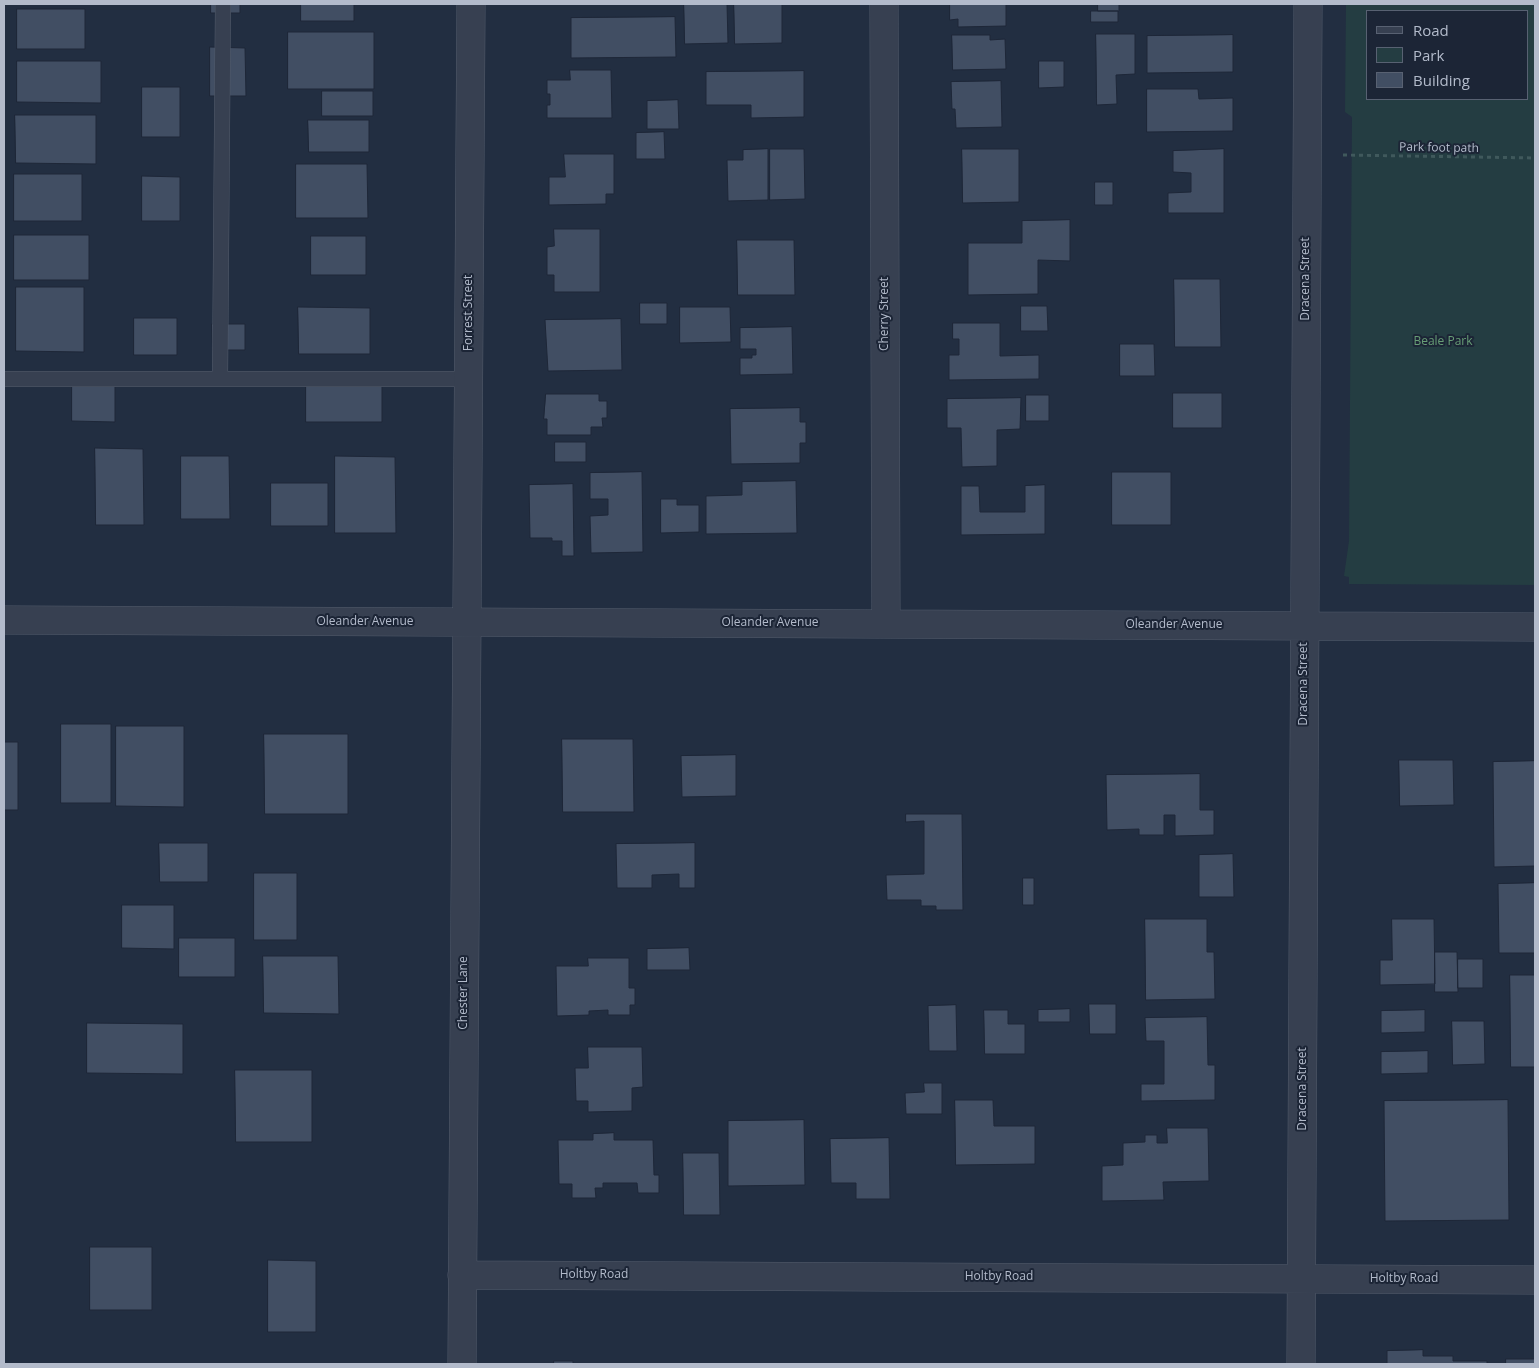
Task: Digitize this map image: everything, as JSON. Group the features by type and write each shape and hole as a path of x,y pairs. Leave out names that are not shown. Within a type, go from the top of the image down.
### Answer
{"street":[{"name":"Forrest Street","path":"467,622 471,4"},
{"name":"Cherry Street","path":"884,4 886,624"},
{"name":"Dracena Street","path":"1301,1364 1308,4"},
{"name":"Oleander Avenue","path":"4,620 1535,627"},
{"name":"Chester Lane","path":"462,1364 467,622"},
{"name":"Holtby Road","path":"462,1275 1535,1280"}],"lane":[{"path":"220,379 223,4"},
{"path":"4,379 469,379"}],"path":[{"name":"Park foot path","path":"1343,155 1535,158"}],"green space":[{"name":"Beale Park","path":"1346,4 1535,4 1535,585 1349,584 1349,577 1344,576 1349,541 1352,117 1345,112"}],"building":[{"path":"211,4 240,4 240,13 211,13"},
{"path":"301,4 354,4 354,21 301,21"},
{"path":"684,4 727,4 728,43 685,44"},
{"path":"734,4 782,4 782,43 735,44"},
{"path":"950,4 1006,4 1006,26 958,27 958,19 950,20"},
{"path":"1098,4 1119,4 1119,11 1098,11"},
{"path":"17,9 85,9 85,49 17,49"},
{"path":"1091,11 1118,11 1118,22 1091,22"},
{"path":"675,17 676,57 571,58 571,18"},
{"path":"288,32 374,32 374,89 288,89"},
{"path":"1096,34 1135,34 1135,74 1116,75 1117,104 1097,105"},
{"path":"952,35 990,35 990,40 1005,39 1006,69 953,70"},
{"path":"1233,35 1233,72 1147,73 1147,36"},
{"path":"210,47 245,48 246,96 210,96"},
{"path":"17,61 101,61 101,103 17,102"},
{"path":"1039,61 1064,61 1064,87 1039,88"},
{"path":"570,70 611,70 612,118 547,118 547,105 550,105 550,94 547,94 547,80 570,80"},
{"path":"804,71 804,117 751,118 751,105 706,105 706,72"},
{"path":"1001,81 1002,127 956,128 955,109 952,109 951,82"},
{"path":"142,87 180,87 180,137 142,137"},
{"path":"1147,89 1198,89 1199,99 1233,98 1233,131 1147,132"},
{"path":"322,91 373,91 373,116 322,116"},
{"path":"678,100 679,129 647,129 647,101"},
{"path":"15,115 96,115 96,164 16,163"},
{"path":"308,120 369,120 369,152 309,152"},
{"path":"664,132 665,159 636,159 636,133"},
{"path":"768,149 768,200 728,201 727,160 743,160 743,150"},
{"path":"770,149 804,149 805,199 770,200"},
{"path":"962,149 1019,149 1019,202 963,203"},
{"path":"1224,149 1224,213 1168,213 1168,193 1191,192 1191,173 1173,172 1173,151"},
{"path":"564,154 614,154 614,194 606,194 606,204 549,205 549,177 565,177"},
{"path":"296,164 367,164 368,218 296,218"},
{"path":"14,174 82,174 82,221 14,221"},
{"path":"142,176 180,177 180,221 142,221"},
{"path":"1095,182 1113,182 1113,205 1095,205"},
{"path":"1070,220 1070,261 1038,260 1038,294 968,295 968,243 1022,243 1022,221"},
{"path":"554,229 600,229 600,292 554,292 554,275 547,275 547,247 554,246"},
{"path":"14,235 89,235 89,280 14,280"},
{"path":"311,236 366,236 366,275 311,275"},
{"path":"737,240 794,240 795,295 738,295"},
{"path":"1174,279 1220,279 1221,347 1175,347"},
{"path":"16,287 84,287 84,352 16,351"},
{"path":"640,303 667,303 667,324 640,324"},
{"path":"1021,306 1047,306 1048,331 1021,331"},
{"path":"298,307 370,308 370,354 299,354"},
{"path":"680,307 730,307 731,342 680,343"},
{"path":"134,318 177,318 177,355 134,355"},
{"path":"621,319 622,370 548,371 545,320"},
{"path":"953,323 1000,323 1000,356 1039,355 1039,379 949,380 949,355 959,355 959,339 953,339"},
{"path":"212,324 245,324 245,350 213,350"},
{"path":"792,327 793,374 740,375 740,358 752,358 752,355 756,355 756,349 740,349 740,328"},
{"path":"1120,344 1154,344 1155,376 1120,376"},
{"path":"72,384 115,384 115,422 72,421"},
{"path":"306,384 382,385 382,422 306,422"},
{"path":"1173,393 1222,393 1222,428 1173,428"},
{"path":"546,394 599,394 599,401 607,401 607,418 602,418 603,427 591,427 591,435 547,435 547,419 544,419"},
{"path":"1026,395 1049,395 1049,421 1026,421"},
{"path":"1021,398 1020,429 997,430 997,466 962,467 961,428 947,428 947,399"},
{"path":"800,408 800,422 806,422 806,443 800,443 800,463 731,464 730,409"},
{"path":"555,442 586,442 586,462 555,462"},
{"path":"95,448 143,449 144,525 96,525"},
{"path":"181,456 229,456 230,519 181,519"},
{"path":"335,456 395,457 396,533 335,533"},
{"path":"642,472 643,552 591,553 590,516 608,515 608,499 590,499 590,473"},
{"path":"1112,472 1171,472 1171,525 1112,525"},
{"path":"796,481 797,533 706,534 706,496 742,495 742,482"},
{"path":"271,483 328,483 328,526 271,526"},
{"path":"573,484 574,556 562,556 562,541 552,541 552,538 530,538 529,485"},
{"path":"1045,485 1045,534 961,535 961,486 979,486 980,512 1025,512 1025,486"},
{"path":"661,499 677,499 677,505 699,505 699,532 661,533"},
{"path":"61,724 111,724 111,803 61,803"},
{"path":"116,726 184,726 184,807 116,806"},
{"path":"264,734 348,734 348,814 265,814"},
{"path":"562,739 633,739 634,812 563,812"},
{"path":"4,742 18,742 18,810 4,810"},
{"path":"736,755 736,796 682,797 681,756"},
{"path":"1399,760 1453,760 1454,805 1400,806"},
{"path":"1535,761 1535,866 1494,867 1493,762"},
{"path":"1200,774 1200,810 1214,810 1214,835 1175,836 1175,815 1164,815 1164,835 1139,835 1139,829 1107,830 1106,775"},
{"path":"906,814 962,814 963,910 936,910 936,906 921,906 921,900 887,900 886,875 924,874 924,821 906,822"},
{"path":"159,843 208,843 208,882 160,882"},
{"path":"695,843 695,888 679,888 679,874 652,875 652,888 617,888 616,844"},
{"path":"1233,854 1234,897 1199,897 1199,855"},
{"path":"254,873 297,873 297,940 254,940"},
{"path":"1023,878 1034,878 1034,905 1023,905"},
{"path":"1535,883 1535,953 1499,953 1498,884"},
{"path":"122,905 174,905 174,949 122,948"},
{"path":"1145,919 1207,919 1207,952 1214,952 1215,999 1146,1000"},
{"path":"1392,919 1434,919 1435,984 1380,985 1380,960 1392,960"},
{"path":"179,938 235,938 235,977 179,977"},
{"path":"689,948 690,970 647,970 647,949"},
{"path":"1435,952 1457,952 1458,992 1435,992"},
{"path":"263,956 338,956 339,1014 264,1013"},
{"path":"588,958 629,958 629,988 635,988 635,1005 630,1005 630,1015 608,1015 608,1010 589,1011 589,1015 557,1016 556,966 588,966"},
{"path":"1458,959 1483,959 1483,988 1458,988"},
{"path":"1510,975 1535,975 1535,1067 1511,1067"},
{"path":"1089,1004 1116,1004 1116,1034 1090,1034"},
{"path":"956,1005 957,1051 929,1051 928,1006"},
{"path":"1070,1009 1070,1022 1038,1022 1038,1010"},
{"path":"984,1010 1008,1010 1008,1024 1025,1024 1025,1054 985,1054"},
{"path":"1425,1010 1425,1032 1381,1033 1381,1011"},
{"path":"1207,1017 1208,1065 1215,1065 1215,1100 1141,1101 1141,1084 1164,1084 1164,1041 1146,1041 1145,1018"},
{"path":"1452,1021 1484,1021 1485,1064 1453,1065"},
{"path":"87,1023 183,1024 183,1074 87,1073"},
{"path":"588,1047 642,1047 643,1087 632,1088 632,1111 588,1112 588,1101 576,1101 575,1068 588,1068"},
{"path":"1428,1051 1428,1073 1381,1074 1381,1052"},
{"path":"235,1070 312,1070 312,1142 236,1142"},
{"path":"924,1083 942,1083 942,1114 906,1114 905,1093 924,1092"},
{"path":"955,1100 993,1100 994,1126 1035,1126 1035,1164 956,1165"},
{"path":"1508,1100 1509,1220 1385,1221 1384,1101"},
{"path":"804,1120 805,1185 728,1186 728,1121"},
{"path":"1167,1128 1208,1128 1209,1181 1163,1182 1164,1200 1102,1201 1102,1166 1123,1165 1123,1143 1145,1142 1145,1135 1157,1135 1157,1143 1167,1143"},
{"path":"614,1133 614,1140 653,1140 654,1175 659,1175 659,1193 638,1193 637,1183 603,1183 603,1188 595,1188 596,1198 572,1198 572,1184 559,1184 558,1140 593,1140 593,1134"},
{"path":"889,1138 890,1199 856,1199 856,1183 831,1183 830,1139"},
{"path":"683,1153 719,1153 720,1215 684,1215"},
{"path":"90,1247 152,1247 152,1310 90,1310"},
{"path":"268,1260 316,1261 316,1332 268,1332"},
{"path":"1423,1350 1423,1356 1453,1356 1453,1361 1487,1361 1487,1364 1387,1364 1387,1351"},
{"path":"1506,1359 1535,1359 1535,1364 1506,1364"},
{"path":"554,1361 573,1361 573,1364 554,1364"}]}
